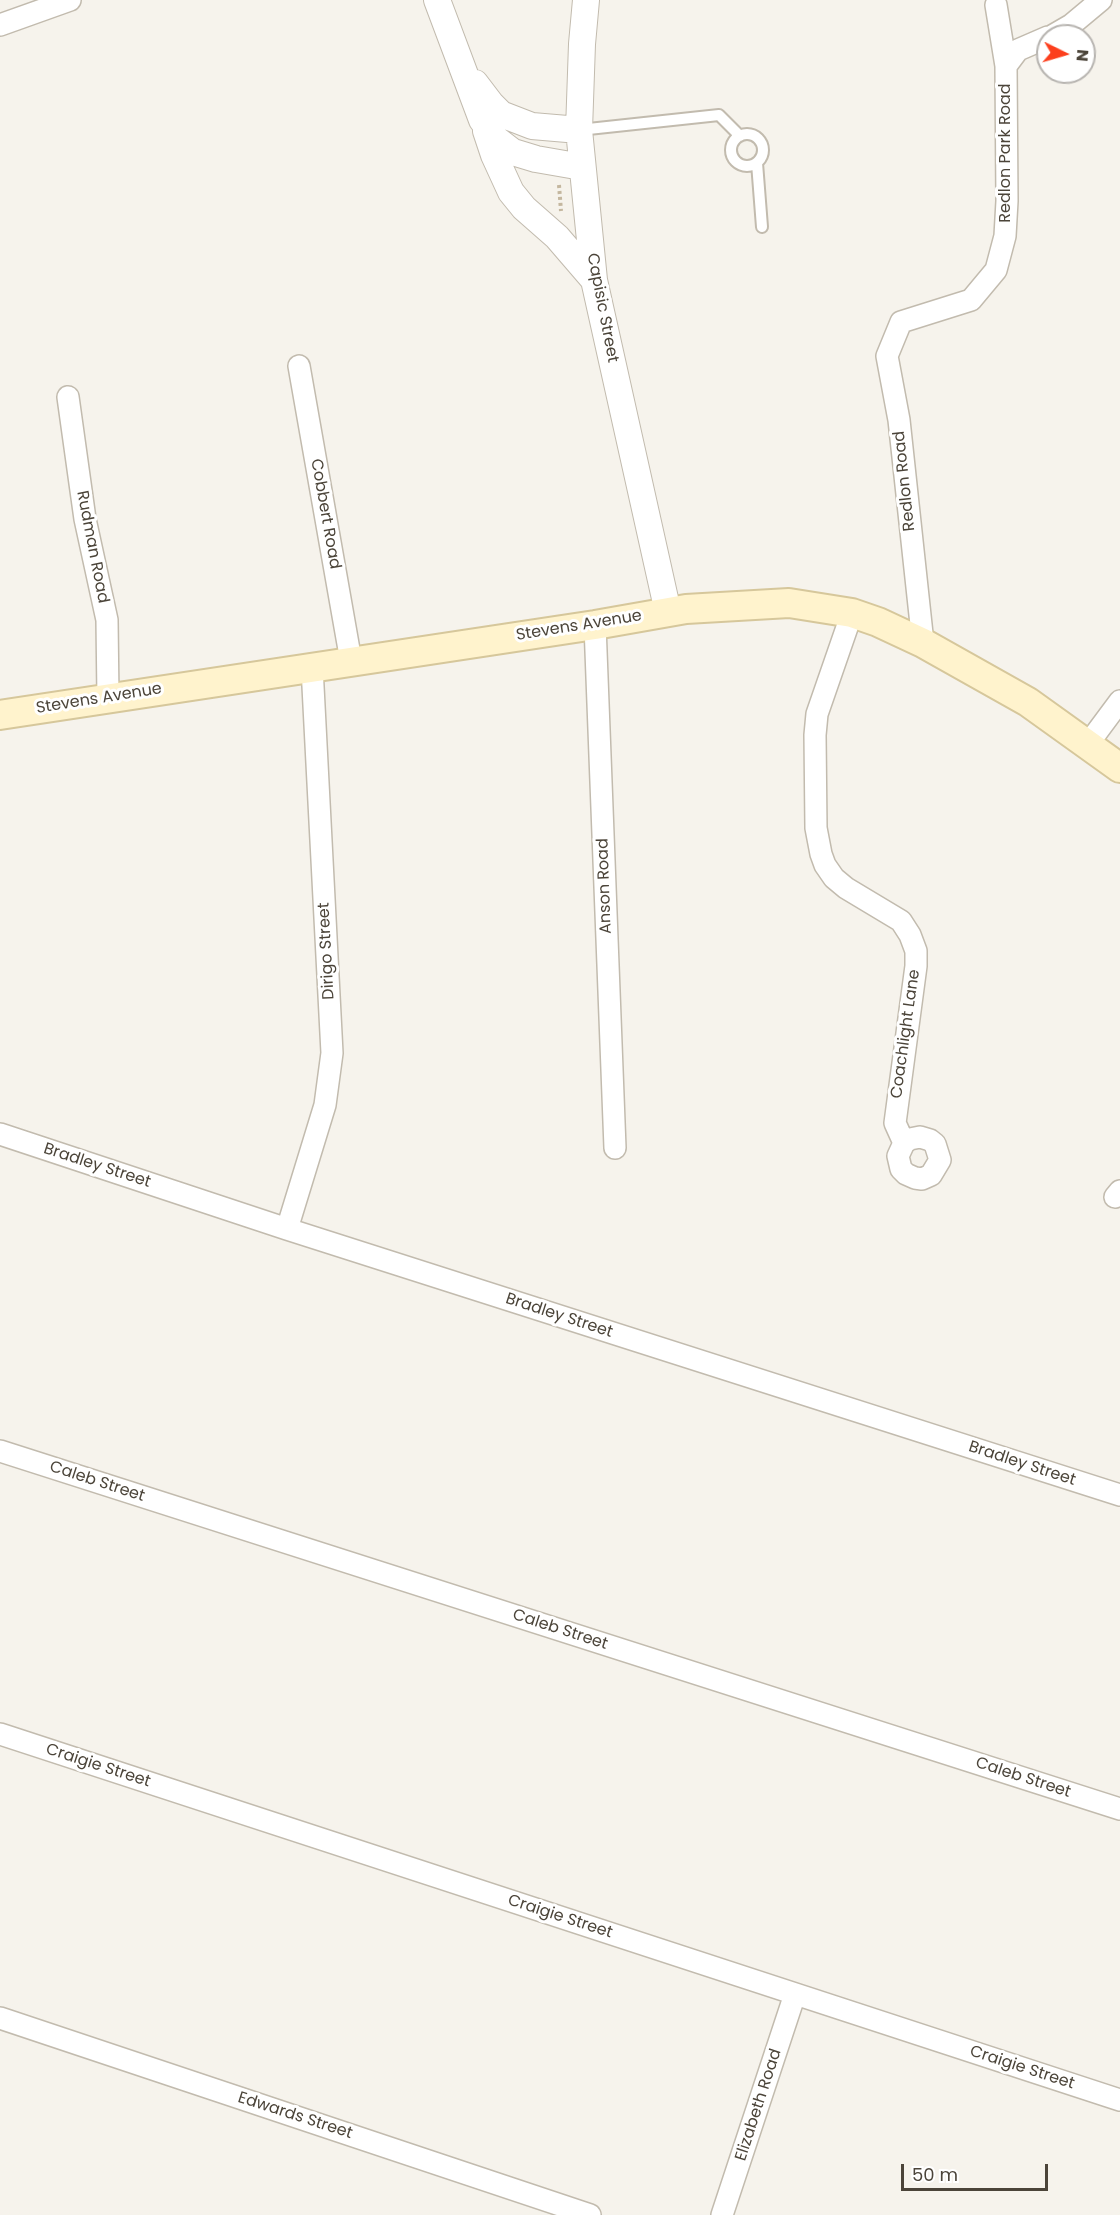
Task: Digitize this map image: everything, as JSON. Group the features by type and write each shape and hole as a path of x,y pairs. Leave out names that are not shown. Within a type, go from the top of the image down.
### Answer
{"main road":[{"name":"Stevens Avenue","path":"0,715 668,612 720,606 789,603 852,614 878,622 923,643 1028,702 1120,768"}],"street":[{"path":"0,25 70,0"},
{"path":"437,0 494,155 511,192 524,208 558,237 594,280"},
{"name":"Capisic Street","path":"586,0 579,130 594,280 668,612"},
{"name":"Redlon Park Road","path":"1072,24 1101,0"},
{"name":"Redlon Park Road","path":"901,322 971,300 996,270 1005,236 1007,201 1006,66 996,5"},
{"name":"Redlon Park Road","path":"1006,66 1018,50 1036,43"},
{"path":"461,64 501,114 532,126 579,130"},
{"path":"482,120 496,139 513,152 536,159 582,167"},
{"name":"Redlon Road","path":"901,322 887,356 899,420 923,643"},
{"name":"Cobbert Road","path":"299,366 351,661"},
{"name":"Rudman Road","path":"68,397 85,519 107,620 108,698"},
{"name":"Coachlight Lane","path":"852,614 817,714 815,735 816,828 820,854 834,878 846,888 901,921 916,951 916,966 895,1119 896,1128 904,1143"},
{"name":"Anson Road","path":"595,625 615,1148"},
{"name":"Dirigo Street","path":"287,1229 325,1106 332,1053 312,667"},
{"path":"1088,744 1120,701"},
{"name":"Bradley Street","path":"0,1134 287,1229 1120,1495"},
{"name":"Caleb Street","path":"0,1451 1120,1809"},
{"name":"Craigie Street","path":"0,1734 1120,2100"},
{"name":"Elizabeth Road","path":"722,2215 795,1995"},
{"name":"Edwards Street","path":"0,2018 590,2215"}],"lane":[{"path":"579,130 719,115 740,136"},
{"path":"757,163 742,165 733,158 732,143 740,136 750,134 762,143 763,153 757,163 762,227"}],"path":[{"path":"559,184 561,216"}]}
